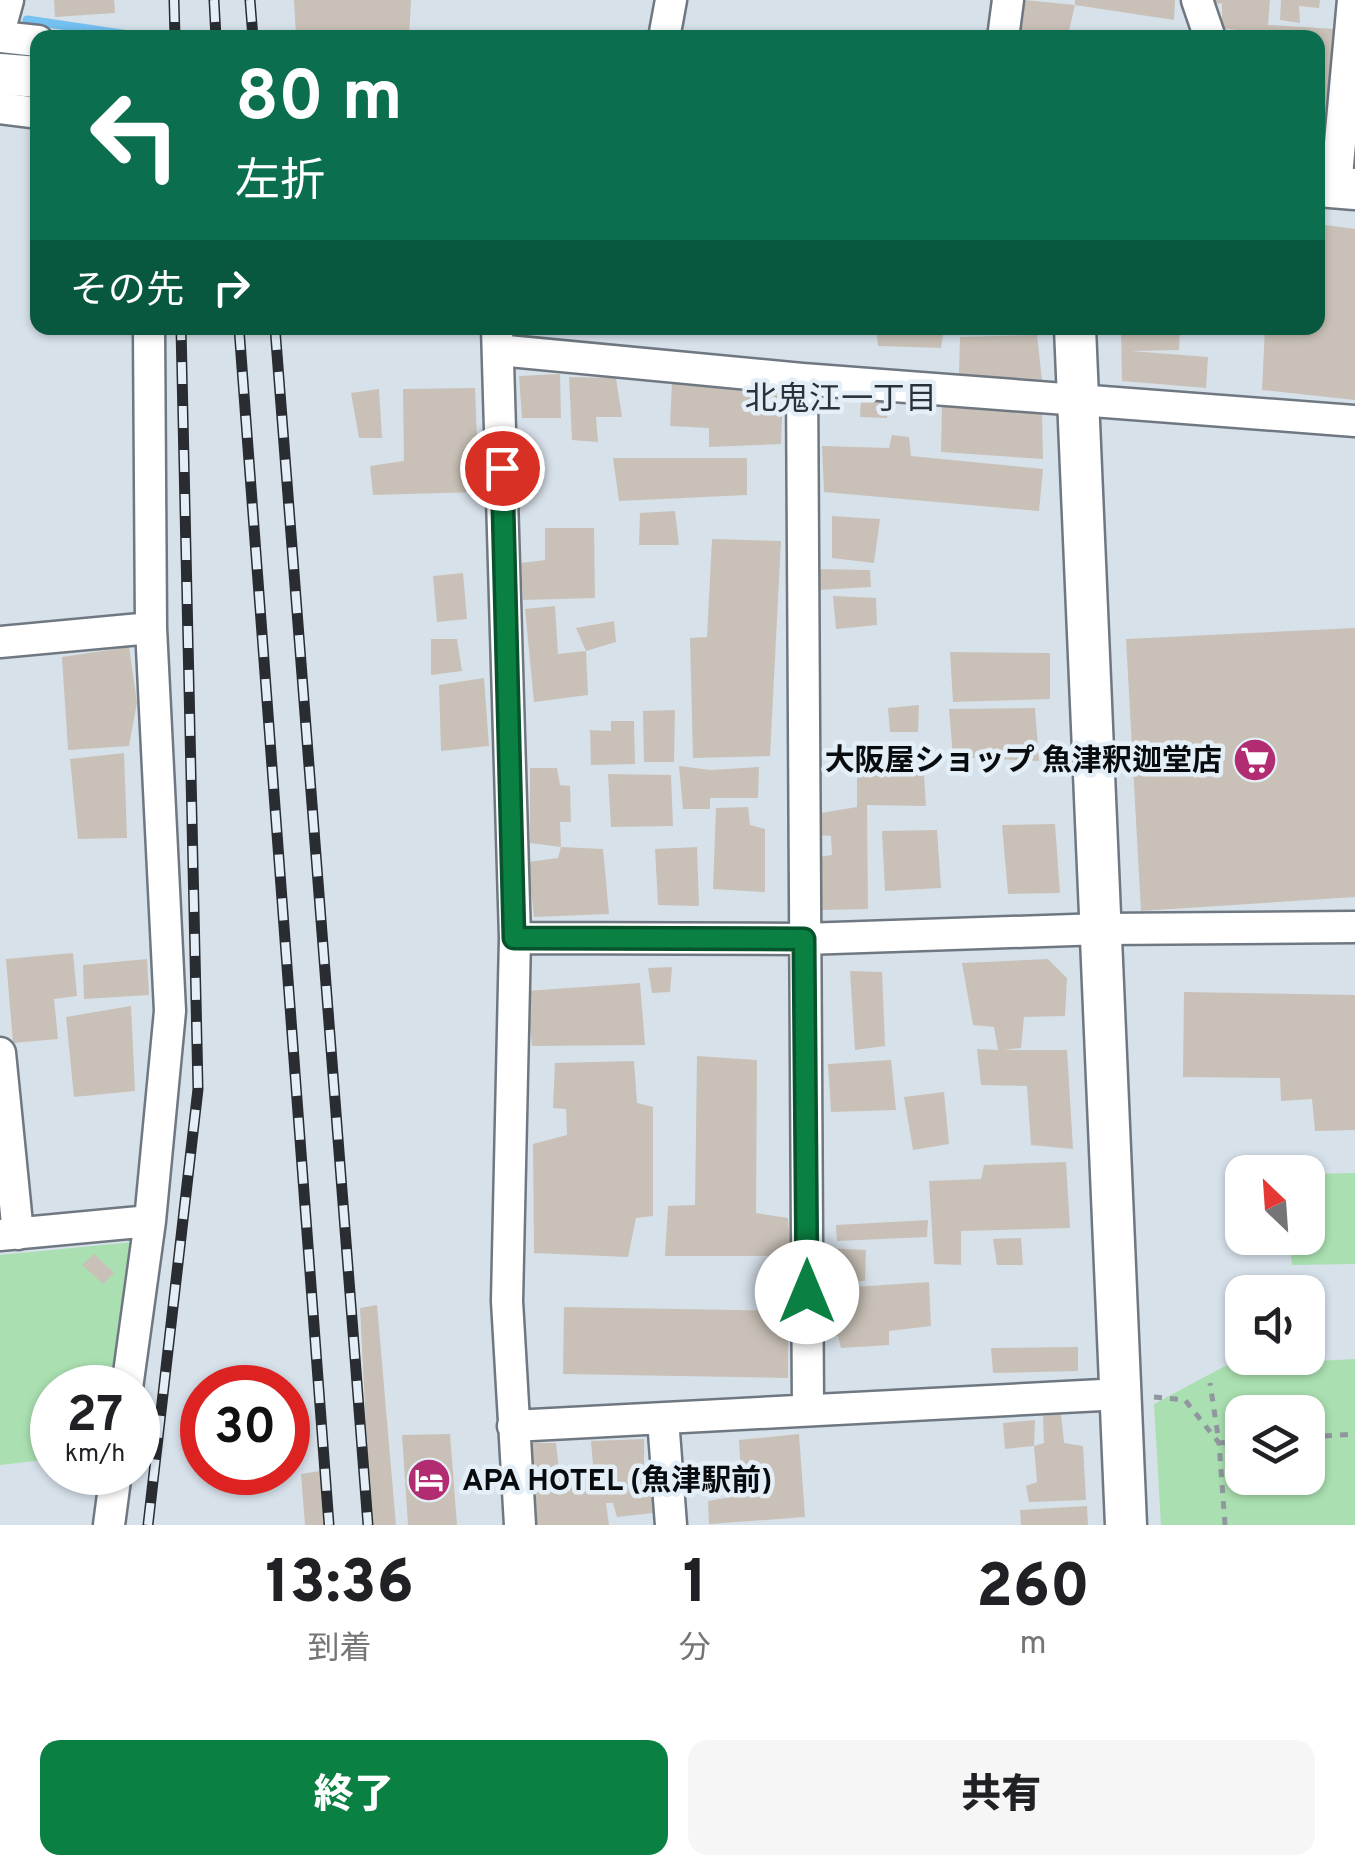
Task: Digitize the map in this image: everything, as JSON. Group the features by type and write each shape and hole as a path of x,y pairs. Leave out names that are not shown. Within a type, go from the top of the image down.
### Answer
{"street":[{"path":"0,29 8,0"},
{"path":"665,30 670,0"},
{"path":"1004,30 1008,0"},
{"path":"1196,0 1207,30"},
{"path":"1336,187 1353,0"},
{"path":"0,37 30,41"},
{"path":"0,74 30,76"},
{"path":"0,108 30,112"},
{"path":"131,1365 150,1221 170,1011 152,628 150,335"},
{"path":"1075,335 1126,1525"},
{"path":"520,1525 507,1301 514,938 498,339 802,379 1355,421"},
{"path":"802,379 808,1410"},
{"path":"0,642 152,628"},
{"path":"514,938 804,939 1102,928 1355,927"},
{"path":"0,1053 9,1234 150,1221"},
{"path":"513,1426 1121,1394"},
{"path":"663,1419 671,1525"},
{"path":"109,1525 113,1495"}],"path":[{"path":"1210,1384 1220,1442 1225,1525"},
{"path":"1121,1394 1185,1400 1220,1442"},
{"path":"1325,1436 1355,1434"},
{"path":"1220,1442 1225,1442"}],"green space":[{"path":"1355,1173 1355,1264 1292,1265 1291,1255 1325,1255 1325,1174"},
{"path":"133,1242 115,1365 30,1365 30,1462 0,1465 0,1255"},
{"path":"1355,1359 1355,1525 1161,1525 1154,1404 1225,1366 1225,1375 1325,1375 1325,1361"}],"building":[{"path":"54,0 114,0 115,13 55,17"},
{"path":"294,0 411,0 409,30 296,30"},
{"path":"1024,0 1075,5 1069,30 1021,30"},
{"path":"1075,0 1175,0 1174,20 1075,5"},
{"path":"1211,0 1270,0 1268,25 1336,29 1326,127 1325,30 1222,28 1222,3 1211,5"},
{"path":"1281,0 1320,0 1319,8 1299,6 1300,23 1280,20"},
{"path":"1325,225 1355,229 1355,400 1262,390 1265,335 1325,335"},
{"path":"877,335 943,335 941,348 878,346"},
{"path":"1037,335 1042,380 959,374 960,337"},
{"path":"1121,335 1180,335 1179,350 1131,351 1208,357 1206,388 1122,381"},
{"path":"560,374 561,418 522,418 519,376"},
{"path":"569,377 616,378 622,417 596,417 598,442 572,440"},
{"path":"672,381 783,396 781,444 709,447 709,428 670,426"},
{"path":"475,388 479,492 373,495 370,466 404,461 403,389"},
{"path":"379,389 382,438 359,438 351,393"},
{"path":"861,397 889,401 887,418 860,417"},
{"path":"942,404 1042,411 1043,459 941,452"},
{"path":"892,435 909,437 911,456 1043,469 1039,511 824,492 822,446 889,448"},
{"path":"613,458 747,458 747,495 619,501"},
{"path":"675,511 679,545 639,545 640,513"},
{"path":"832,516 880,519 874,563 832,558"},
{"path":"545,528 594,528 595,598 523,600 521,563 545,560"},
{"path":"712,539 781,541 770,756 693,758 690,638 707,637"},
{"path":"815,569 870,570 871,587 818,590"},
{"path":"463,573 467,619 437,622 433,576"},
{"path":"833,596 876,598 877,625 836,629"},
{"path":"555,606 558,654 586,651 588,695 534,702 525,609"},
{"path":"614,621 616,642 586,651 576,628"},
{"path":"1355,628 1355,897 1141,911 1126,639"},
{"path":"431,639 457,639 462,671 431,675"},
{"path":"129,647 137,702 129,746 68,750 62,657"},
{"path":"950,652 1050,653 1050,699 953,702"},
{"path":"484,678 489,746 441,751 439,685"},
{"path":"919,705 918,732 890,732 888,708"},
{"path":"1035,708 1039,761 953,757 949,709"},
{"path":"675,710 674,762 644,762 643,711"},
{"path":"611,721 634,721 635,764 591,765 590,730 611,731"},
{"path":"124,753 127,838 78,839 70,759"},
{"path":"857,758 923,759 926,806 867,805 868,909 822,910 818,857 832,855 831,836 817,835 815,814 857,807"},
{"path":"679,766 711,770 759,767 758,798 710,798 710,809 683,809"},
{"path":"530,768 557,768 560,785 570,786 571,822 560,822 561,847 530,843"},
{"path":"608,774 671,775 673,826 611,827"},
{"path":"748,807 750,825 765,829 765,892 713,889 716,808"},
{"path":"1055,824 1060,893 1008,894 1002,825"},
{"path":"937,830 941,888 885,891 882,831"},
{"path":"561,847 603,849 609,914 534,917 528,862 558,858"},
{"path":"697,847 699,906 658,905 655,849"},
{"path":"73,953 77,996 54,999 58,1039 13,1043 6,959"},
{"path":"147,959 149,995 84,999 83,965"},
{"path":"1048,959 1067,978 1065,1016 1024,1017 1021,1048 1004,1050 1067,1050 1073,1149 1031,1145 1027,1086 981,1085 977,1049 998,1050 994,1027 973,1025 962,963"},
{"path":"672,967 670,992 652,993 648,968"},
{"path":"850,971 882,972 885,1046 855,1050"},
{"path":"640,983 645,1045 532,1046 526,991"},
{"path":"1184,992 1355,995 1355,1130 1315,1131 1312,1099 1281,1101 1280,1078 1183,1077"},
{"path":"131,1006 135,1091 74,1097 66,1017"},
{"path":"697,1056 757,1060 756,1213 788,1218 791,1256 665,1256 668,1206 695,1205"},
{"path":"891,1060 896,1110 831,1112 828,1064"},
{"path":"634,1061 637,1103 653,1107 653,1216 636,1218 628,1257 534,1253 533,1144 567,1135 566,1109 553,1108 555,1063"},
{"path":"944,1092 949,1144 913,1150 904,1097"},
{"path":"1066,1162 1070,1228 961,1231 961,1265 934,1264 929,1181 981,1179 984,1165"},
{"path":"928,1220 927,1237 837,1241 836,1225"},
{"path":"1021,1238 1023,1265 997,1265 993,1239"},
{"path":"821,1248 866,1250 865,1281 825,1281"},
{"path":"94,1254 114,1273 103,1284 82,1265"},
{"path":"929,1282 931,1326 889,1331 889,1345 841,1348 838,1336 827,1337 823,1289"},
{"path":"377,1305 396,1525 371,1525 360,1308"},
{"path":"564,1307 788,1311 788,1378 563,1374"},
{"path":"1078,1347 1078,1371 993,1373 991,1348"},
{"path":"1061,1413 1064,1443 1083,1446 1086,1500 1029,1502 1026,1486 1037,1482 1034,1446 1044,1443 1043,1416"},
{"path":"1035,1420 1034,1446 1005,1449 1003,1423"},
{"name":"APA HOTEL (魚津駅前)","path":"450,1434 457,1525 408,1525 402,1435"},
{"path":"799,1434 805,1517 709,1524 708,1501 742,1495 739,1440"},
{"path":"644,1439 644,1474 650,1474 653,1513 617,1517 613,1503 606,1503 609,1525 534,1525 527,1443 556,1443 560,1480 594,1477 591,1441"},
{"path":"732,1463 737,1489 704,1492 699,1465"},
{"path":"320,1471 324,1525 305,1525 303,1495 310,1495 310,1473"},
{"path":"1087,1506 1088,1525 1021,1525 1020,1510"}],"waterway":[{"path":"27,20 95,30"},
{"path":"1325,143 1355,145"}],"railway":[{"path":"174,0 175,30"},
{"path":"214,0 216,30"},
{"path":"250,0 252,30"},
{"path":"148,1525 198,1089 181,335"},
{"path":"240,335 329,1525"},
{"path":"276,335 368,1525"}],"place":[{"name":"大阪屋ショップ 魚津釈迦堂店","path":"1255,760"},
{"name":"APA HOTEL (魚津駅前)","path":"429,1480"}],"district":[{"name":"北鬼江一丁目","path":"841,398"}],"route":[{"path":"502,468 514,938 804,939 807,1292"}]}
